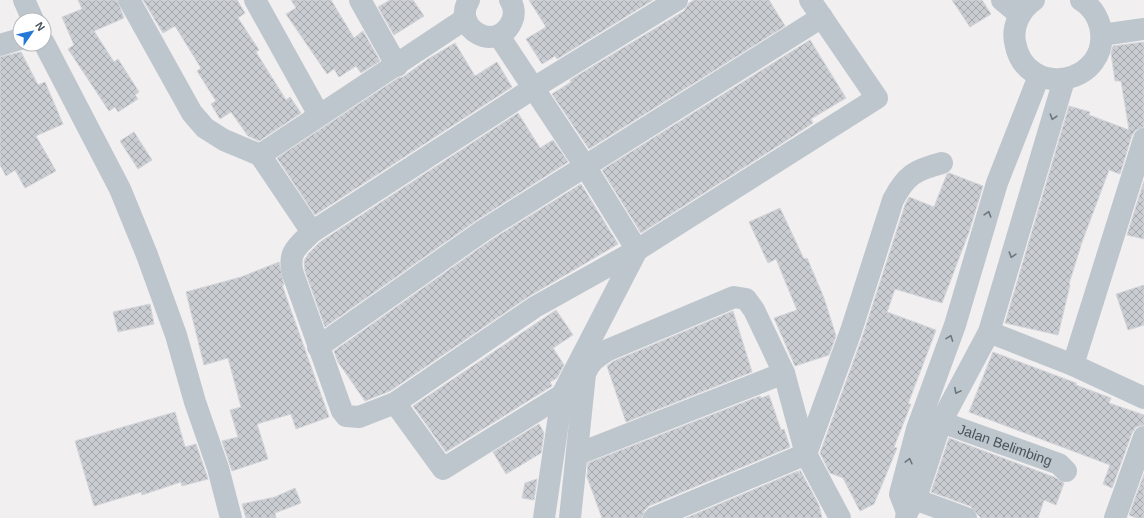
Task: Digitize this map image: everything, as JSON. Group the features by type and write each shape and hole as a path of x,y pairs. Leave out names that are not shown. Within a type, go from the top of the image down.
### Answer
{"street":[{"path":"24,0 29,12"},
{"path":"129,0 192,113 206,128 224,140 260,155 312,232"},
{"path":"255,0 319,116"},
{"path":"360,0 397,66"},
{"path":"260,155 397,66 466,6 473,31 485,37 498,36 509,28 514,16 512,3 510,0"},
{"path":"318,347 484,230 585,166 816,9 877,98 637,250 535,307 395,403 359,417 346,416 342,411 318,347 290,264 291,257 295,249 312,232 532,89 677,0"},
{"path":"1002,0 1027,7 1016,26 1014,38 1016,50 1021,60 1029,70 1052,80 1064,80 1079,75 1092,65 1099,51 1102,35 1098,18 1087,2"},
{"path":"1102,35 1144,29"},
{"path":"498,36 532,89 585,166 637,250"},
{"path":"0,45 12,41"},
{"path":"49,52 120,189 147,254 176,335 195,402 218,468 231,518"},
{"path":"907,506 917,429 955,325 997,183 1040,76"},
{"path":"907,506 941,422 989,332 1064,80"},
{"path":"1073,365 1144,139"},
{"path":"654,518 806,454 851,331 893,200 902,184 911,174 922,168 942,163"},
{"path":"544,518 562,395 637,250"},
{"path":"570,518 578,454 585,374 594,359 608,350 734,297 746,300 754,310 784,373 806,454 840,518"},
{"path":"989,332 1073,365 1144,398"},
{"path":"578,454 784,373"},
{"path":"395,403 443,469 562,395"},
{"name":"Jalan Belimbing","path":"941,422 1059,464 1066,471"},
{"path":"1112,517 1144,437"},
{"path":"907,506 966,518"}],"building":[{"path":"78,0 117,0 124,18 94,31 114,62 118,59 139,92 135,95 138,99 118,112 115,107 109,111 68,49 74,45 62,17 82,9"},
{"path":"143,0 237,0 245,13 238,18 259,50 256,52 286,100 290,97 301,113 259,141 248,136 231,112 220,119 211,104 216,101 197,71 201,68 175,26 163,33"},
{"path":"291,0 331,0 354,38 363,31 380,61 361,73 356,66 339,77 334,69 327,74 286,14 296,8"},
{"path":"390,0 413,0 424,16 394,35 378,7"},
{"path":"529,0 653,0 557,59 555,56 542,64 526,39 546,27"},
{"path":"694,0 769,0 785,26 589,149 552,94 571,82 570,80 684,11 689,3"},
{"path":"952,0 982,0 991,14 970,27"},
{"path":"810,40 846,98 811,119 813,123 641,233 602,170"},
{"path":"1144,42 1144,127 1136,130 1132,135 1120,174 1109,170 1082,242 1069,284 1058,335 1005,323 1069,106 1090,112 1089,115 1129,130 1121,81 1115,81 1111,53 1113,46"},
{"path":"455,43 475,76 497,62 512,87 315,215 277,158 398,78 403,77 428,59"},
{"path":"21,52 38,85 45,82 63,124 36,136 56,171 25,188 15,170 6,176 0,165 0,57"},
{"path":"518,113 540,148 553,140 568,162 477,220 325,327 305,271 304,261 308,254 320,242"},
{"path":"134,132 152,160 138,169 120,141"},
{"path":"949,173 983,186 969,232 942,303 895,289 887,312 936,330 908,404 911,404 894,447 897,448 874,504 860,511 843,478 830,473 820,453 863,335 905,205 909,197 934,207 947,174"},
{"path":"1144,181 1144,239 1127,235"},
{"path":"581,184 618,244 528,297 390,391 365,401 338,362 334,351 491,240"},
{"path":"780,208 804,259 807,258 824,298 836,336 829,355 795,366 774,318 797,310 776,259 768,263 749,222"},
{"path":"279,262 284,285 282,285 329,417 296,429 291,414 257,424 268,459 232,471 222,441 238,437 230,410 241,407 228,358 204,365 186,292 241,277"},
{"path":"1144,285 1144,325 1128,330 1116,294"},
{"path":"150,304 154,324 118,332 113,312"},
{"path":"556,310 573,335 553,348 564,365 557,378 550,382 552,386 446,452 413,406"},
{"path":"733,311 752,372 626,422 607,366 614,361"},
{"path":"993,352 1076,383 1076,385 1111,398 1109,403 1144,415 1144,425 1136,427 1132,433 1112,488 1103,484 1110,465 969,412"},
{"path":"769,395 781,430 784,429 790,447 649,506 644,511 642,518 602,518 587,477 588,463 760,396 761,398"},
{"path":"175,412 185,447 196,444 208,479 182,486 181,482 142,495 141,492 94,506 75,441"},
{"path":"539,424 544,433 541,453 506,474 493,452"},
{"path":"949,438 1054,477 1064,483 1056,505 1044,500 1038,518 981,518 970,506 931,492"},
{"path":"800,470 819,505 822,518 686,518 798,471 799,474"},
{"path":"1144,474 1144,518 1136,518 1129,515"},
{"path":"537,479 534,500 522,498 525,483"},
{"path":"295,488 301,503 275,513 276,518 246,518 242,504 275,497"}]}
